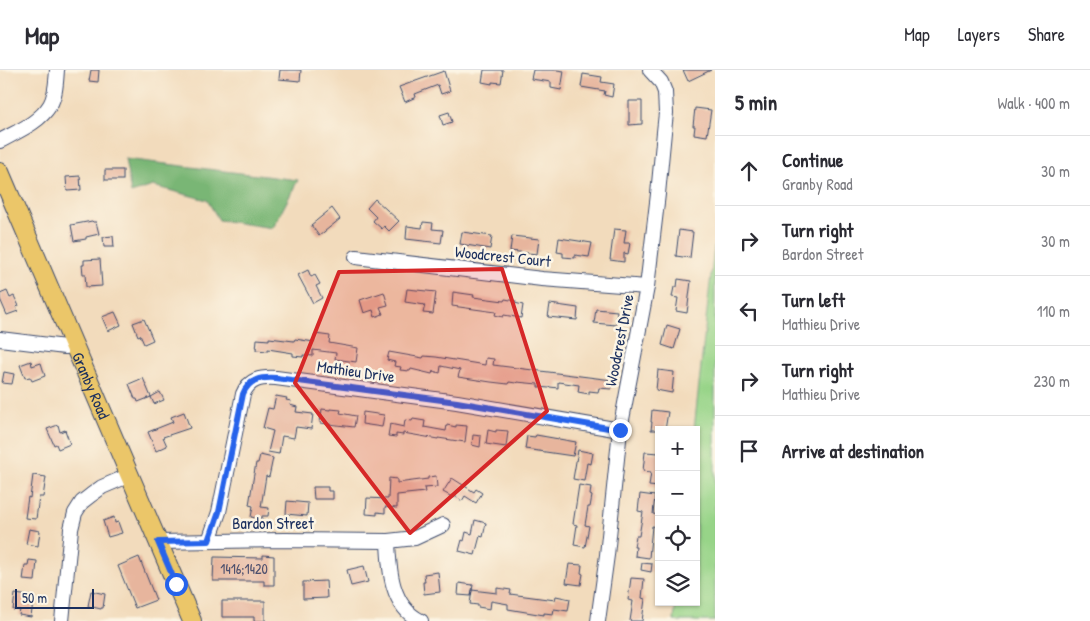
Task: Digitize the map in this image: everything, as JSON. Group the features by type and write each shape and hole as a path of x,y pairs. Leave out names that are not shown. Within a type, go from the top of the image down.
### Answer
{"main road":[{"name":"Granby Road","path":"0,172 192,621"}],"street":[{"path":"0,141 37,120 51,104 57,70"},
{"name":"Woodcrest Drive","path":"598,621 620,430 647,287 666,113 665,92 657,77 650,70"},
{"name":"Woodcrest Court","path":"356,257 542,279 647,287"},
{"path":"0,339 63,347 74,346"},
{"name":"Mathieu Drive","path":"209,541 219,512 243,394 249,384 259,378 276,378 457,402 620,430"},
{"path":"62,621 71,529 75,513 82,502 102,487 130,475"},
{"name":"Bardon Street","path":"158,542 388,541 415,538 443,525"},
{"path":"388,541 394,590 404,607 421,621"}],"highlighted area":[{"path":"502,269 547,411 410,533 295,383 339,272"}],"green space":[{"path":"125,159 298,180 273,228 219,220 207,200 153,186 131,193"},
{"path":"715,238 715,621 674,621 676,606 700,606 700,426 694,426"}],"building":[{"path":"91,70 99,70 98,82 89,81"},
{"path":"280,70 301,70 300,81 279,79"},
{"path":"484,70 503,70 501,83 482,82"},
{"path":"533,70 564,71 561,90 551,88 551,82 531,79"},
{"path":"683,70 711,70 688,81"},
{"path":"444,71 450,91 441,94 438,85 415,94 416,97 405,102 399,87"},
{"path":"583,74 602,77 601,82 614,84 612,97 604,95 605,91 581,87"},
{"path":"629,101 642,101 642,124 629,125"},
{"path":"695,108 711,110 707,136 694,134"},
{"path":"449,112 452,122 443,125 440,115"},
{"path":"105,170 123,170 123,180 105,180"},
{"path":"80,176 81,190 67,191 66,177"},
{"path":"375,199 399,221 389,231 384,226 382,229 373,221 376,217 367,208"},
{"path":"332,208 340,219 319,236 311,225"},
{"path":"96,222 99,234 74,241 71,225"},
{"path":"423,222 433,223 432,229 443,230 441,243 406,239 407,226 422,228"},
{"path":"614,229 626,230 624,243 630,243 628,254 624,253 624,262 610,260"},
{"path":"679,230 693,232 690,258 676,256"},
{"path":"462,232 492,236 490,249 460,244"},
{"path":"113,236 114,247 104,247 103,237"},
{"path":"512,236 539,239 537,254 510,251"},
{"path":"559,238 592,243 589,257 575,255 575,258 563,257 563,253 557,252"},
{"path":"100,259 102,286 86,287 82,265 84,265 84,260"},
{"path":"308,270 311,277 315,275 320,284 316,286 322,298 313,303 298,275"},
{"path":"678,279 691,281 687,313 676,311 678,298 672,297 674,287 677,287"},
{"path":"407,289 436,292 433,314 423,313 425,305 405,302"},
{"path":"7,291 10,298 14,296 19,306 16,307 18,311 7,315 0,299 0,294"},
{"path":"384,292 388,305 380,307 383,314 375,317 373,310 364,313 360,300"},
{"path":"453,292 474,295 473,297 516,301 515,303 523,305 521,318 504,315 503,317 495,315 496,312 452,306"},
{"path":"550,304 578,308 577,320 548,317"},
{"path":"596,309 617,311 616,325 594,323"},
{"path":"115,312 121,325 108,331 102,317"},
{"path":"144,319 153,340 144,344 140,335 138,336 133,323"},
{"path":"667,325 680,329 674,349 662,345"},
{"path":"315,334 330,336 329,343 358,348 356,362 335,359 336,353 313,350 313,356 303,355 303,357 293,356 293,353 268,349 268,351 256,350 257,339 269,340 269,338 294,341 295,339 314,342"},
{"path":"389,352 485,365 486,358 494,359 493,365 612,380 611,389 599,388 598,392 589,391 589,394 578,392 579,385 558,382 558,388 549,388 538,387 538,384 491,382 458,377 460,370 441,366 440,373 433,371 432,374 411,369 410,371 400,370 401,367 394,366 395,362 387,360"},
{"path":"31,361 32,366 41,363 45,376 32,381 30,377 25,378 20,365"},
{"path":"658,370 674,372 672,393 656,390"},
{"path":"4,372 14,374 12,384 2,383"},
{"path":"143,378 151,397 138,402 129,384"},
{"path":"160,392 164,400 154,404 151,397"},
{"path":"276,396 287,398 286,400 291,401 290,405 297,407 296,412 313,414 311,429 296,427 294,438 282,436 279,454 268,452 273,431 263,428 268,408 273,409"},
{"path":"322,409 341,410 340,413 356,416 354,427 320,423"},
{"path":"652,410 668,412 666,426 655,426 655,430 651,430"},
{"path":"184,412 190,428 163,437 167,446 156,451 148,432 173,422 171,417"},
{"path":"363,412 384,415 382,427 362,424"},
{"path":"413,419 425,421 424,427 446,431 447,425 456,427 456,425 467,426 465,442 403,433 403,435 396,434 396,437 388,436 390,424 404,427 405,420 412,421"},
{"path":"58,425 60,432 65,430 70,444 58,449 56,444 54,445 47,429"},
{"path":"488,430 496,432 496,430 508,431 506,447 486,444"},
{"path":"473,435 481,436 480,447 472,445"},
{"path":"536,435 576,442 573,456 525,449 527,436 535,437"},
{"path":"578,450 593,453 591,464 587,463 584,481 573,479"},
{"path":"645,452 655,453 655,487 649,486 651,472 643,471"},
{"path":"260,455 273,458 269,477 266,476 261,507 269,508 268,516 262,516 262,519 251,517 253,506 249,505 256,463 258,463"},
{"path":"33,475 46,477 43,497 39,497 36,519 25,518"},
{"path":"436,476 437,487 424,488 425,492 397,495 397,508 385,507 385,513 377,512 377,515 366,514 367,498 388,499 389,478 397,479 397,483 428,479 428,477"},
{"path":"452,478 474,492 476,489 482,493 476,503 465,496 462,501 455,496 454,498 443,492"},
{"path":"579,485 591,487 590,495 592,496 585,525 589,526 585,547 574,545 577,525 573,524"},
{"path":"313,487 328,487 328,491 333,491 333,499 314,499"},
{"path":"640,494 655,496 653,514 655,514 655,526 652,526 649,558 635,556 636,536 639,536 643,512 638,511"},
{"path":"287,501 308,503 307,516 286,514"},
{"path":"114,517 115,523 118,522 122,533 108,537 103,521"},
{"path":"475,520 486,523 483,537 480,536 475,555 459,551 466,532 472,534"},
{"path":"29,529 40,531 38,546 26,544"},
{"path":"263,555 274,556 274,585 264,585 264,581 213,581 214,557 263,558"},
{"path":"139,557 156,600 135,608 118,566"},
{"path":"29,560 37,561 35,581 23,580 25,565 28,565"},
{"path":"642,563 652,564 651,572 641,570"},
{"path":"569,564 582,565 581,585 566,583"},
{"path":"364,566 368,582 351,586 347,570"},
{"path":"438,572 440,592 424,594 424,574"},
{"path":"631,578 644,579 642,598 645,599 642,621 630,621 633,601 628,600"},
{"path":"326,581 327,598 303,599 303,582"},
{"path":"459,583 473,585 471,596 458,595"},
{"path":"497,588 511,590 510,594 555,600 556,596 570,599 568,611 554,609 553,614 544,613 544,615 508,609 508,604 491,601 490,609 470,604 472,590 497,593"},
{"path":"91,591 105,594 103,608 88,606"},
{"path":"15,594 30,596 30,602 33,602 31,617 19,615 20,610 13,610"},
{"path":"222,601 265,601 265,621 254,621 254,617 222,617"}],"route":[{"path":"176,584 158,542 209,541 219,512 243,394 246,387 259,378 276,378 457,402 620,430"}]}
